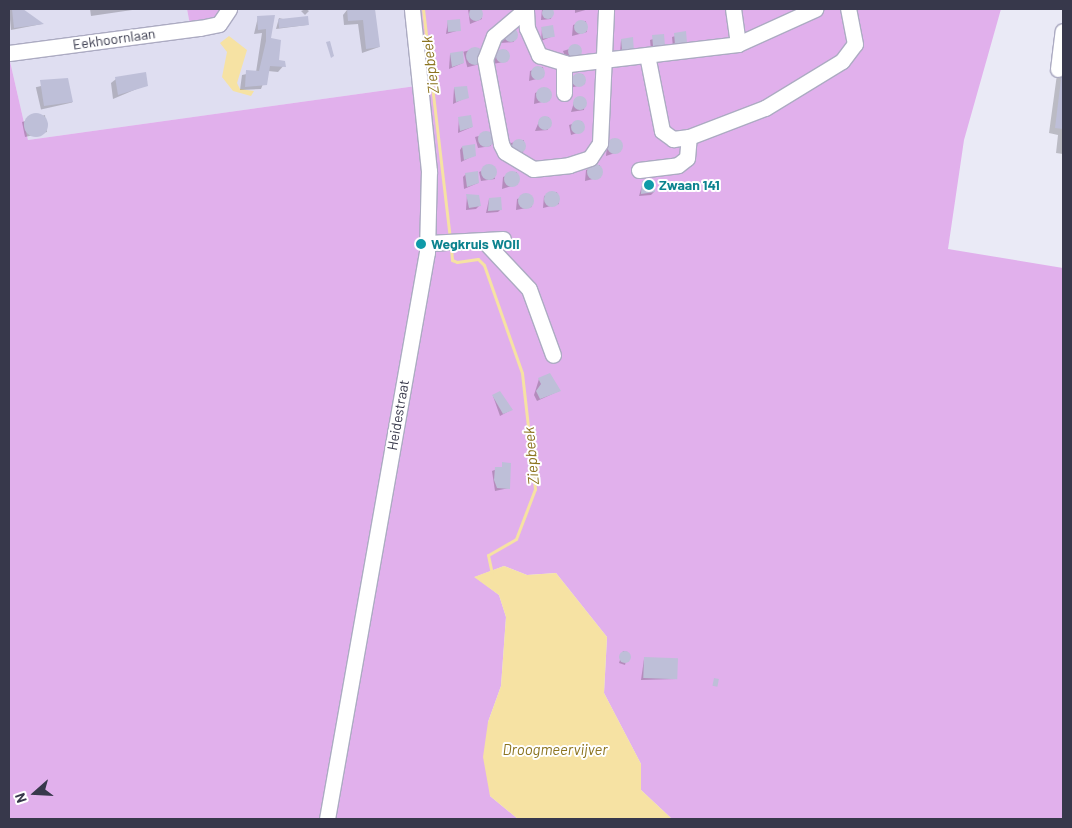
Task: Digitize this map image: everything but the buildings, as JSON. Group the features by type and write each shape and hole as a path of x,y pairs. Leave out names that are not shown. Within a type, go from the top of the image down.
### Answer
{"street":[{"name":"Eekhoornlaan","path":"9,53 219,24 229,9"},
{"name":"Heidestraat","path":"327,819 428,243 429,170 412,9"},
{"path":"606,9 605,59 600,143 590,158 569,166 533,168 505,152 485,59 505,23 526,10 527,28 539,55 564,63 605,59 738,44 815,9"},
{"path":"733,9 738,44"},
{"path":"647,54 662,132 673,139 689,137 765,108 842,61 855,44 848,9"},
{"path":"1058,69 1063,31"},
{"path":"564,63 564,93"},
{"path":"639,170 678,165 687,158 689,137"},
{"path":"428,243 485,242 503,239"},
{"path":"485,242 529,289 553,354"}],"shaded area":[{"path":"9,9 187,9 190,24 224,9 406,9 416,86 28,140 9,57"},
{"path":"187,9 224,9 216,20 190,25"},
{"path":"418,9 1001,9 964,140 948,249 1063,268 1063,819 672,819 641,790 641,764 604,693 607,637 556,573 527,575 504,566 475,577 499,595 506,617 501,686 488,722 490,796 518,819 9,819 9,57 28,140 416,86 425,167 425,233 435,234 436,167"}],"water":[{"path":"229,36 247,50 237,83 240,89 254,91 251,96 233,91 222,77 227,52 220,43"},
{"name":"Droogmeervijver","path":"504,566 527,575 556,573 607,637 604,693 641,764 641,790 672,819 518,819 490,796 483,757 488,722 501,686 506,617 499,595 474,577"}],"waterway":[{"name":"Ziepbeek","path":"423,9 450,238"},
{"name":"Ziepbeek","path":"451,248 452,260 457,262 478,259 484,265 522,373 535,489 516,539 488,555 492,574"}],"place":[{"name":"Zwaan 141","path":"649,185"},
{"name":"Wegkruis WOII","path":"421,244"}]}
